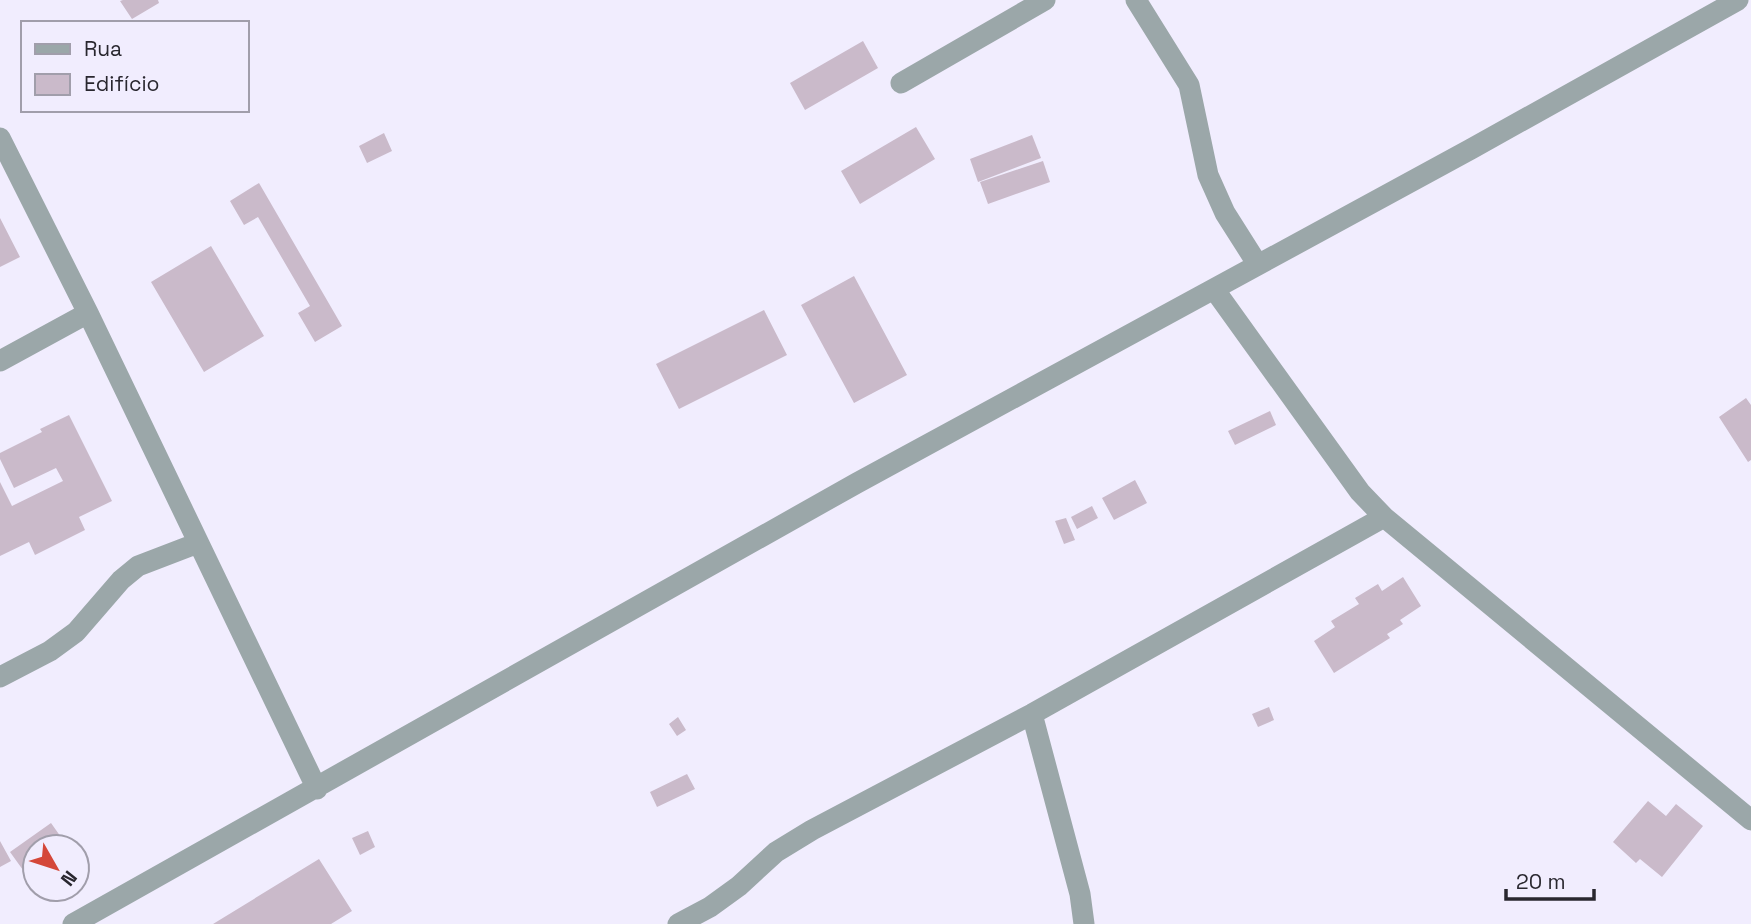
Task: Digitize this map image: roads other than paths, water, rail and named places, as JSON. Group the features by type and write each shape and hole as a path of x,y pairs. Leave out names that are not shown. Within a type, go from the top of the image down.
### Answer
{"street":[{"path":"901,83 1045,0"},
{"path":"1136,0 1189,85 1208,174 1224,213 1258,265"},
{"path":"73,924 857,483 1471,149 1738,0"},
{"path":"0,138 88,313 317,789"},
{"path":"1214,289 1360,492 1384,517 1751,820"},
{"path":"0,361 88,313"},
{"path":"678,924 710,907 739,886 776,852 812,830 1032,714 1384,517"},
{"path":"0,677 50,651 76,632 121,580 138,566 198,543"},
{"path":"1032,714 1080,894 1084,924"}]}
